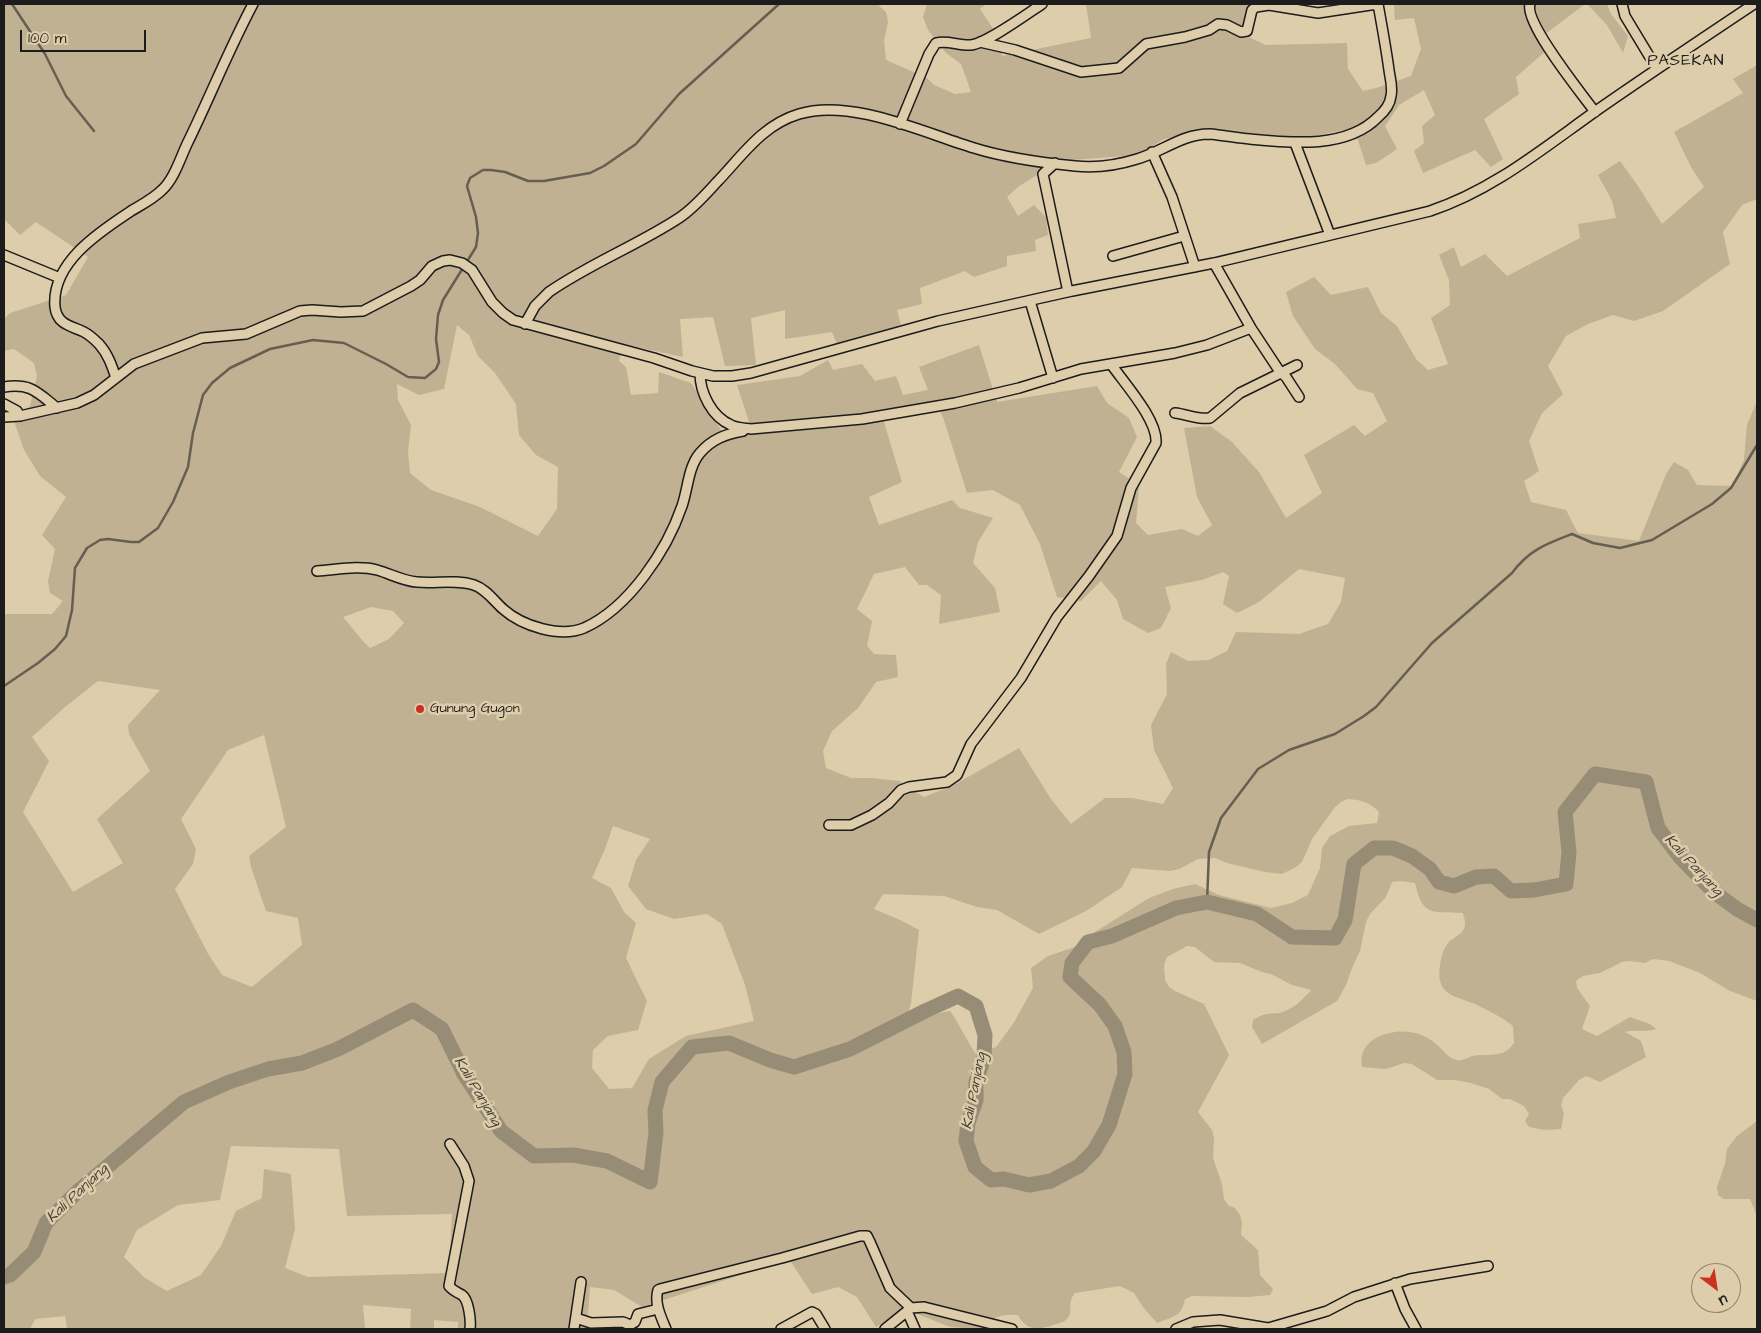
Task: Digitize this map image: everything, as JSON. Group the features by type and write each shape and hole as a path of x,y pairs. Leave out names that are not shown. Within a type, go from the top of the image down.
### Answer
{"street":[{"path":"116,378 108,356 99,344 83,331 67,326 56,313 55,302 60,278 70,262 102,231 163,189 171,178 235,39 254,4"},
{"path":"900,124 933,46 940,42 970,45 980,42 1042,4"},
{"path":"525,324 536,306 549,292 682,216 716,184 756,138 771,127 799,114 826,110 863,114 933,133 975,149 1055,163 1099,166 1137,159 1179,140 1197,135 1212,134 1295,143 1340,138 1366,128 1388,107 1392,89 1378,4 1318,13 1269,5 1256,7 1252,10 1247,31 1241,32 1227,25 1218,24 1209,30 1185,38 1146,44 1119,68 1081,72 1015,50 980,42"},
{"path":"1622,4 1625,16 1658,69"},
{"path":"4,417 20,416 77,403 94,395 134,364 184,344 211,336 246,334 300,310 363,311 412,286 435,264 446,260 465,265 476,274 492,302 499,310 513,320 713,376 732,376 751,372 938,321 1068,292 1214,263 1430,211 1471,195 1513,169 1754,4"},
{"path":"1531,5 1534,26 1595,112"},
{"path":"1295,143 1330,235"},
{"path":"1152,152 1172,197 1195,267"},
{"path":"1055,163 1043,174 1068,292"},
{"path":"1113,256 1184,236"},
{"path":"4,254 60,278"},
{"path":"1214,263 1251,328 1299,397"},
{"path":"1030,300 1053,378"},
{"path":"317,571 354,568 377,570 394,577 416,582 455,582 474,585 486,592 503,610 519,620 536,627 556,631 584,628 608,612 626,596 657,558 675,525 691,469 699,454 721,436 751,429 862,419 946,405 1019,388 1081,369 1176,353 1207,345 1251,328"},
{"path":"829,825 851,825 872,815 901,790 909,787 947,782 958,776 971,744 1021,678 1057,618 1117,536 1131,488 1156,443 1157,437 1148,417 1111,364"},
{"path":"1175,413 1204,419 1210,418 1240,394 1297,365"},
{"path":"700,373 704,396 721,418 733,426 751,429"},
{"path":"4,386 26,386 36,391 57,408"},
{"path":"4,404 17,411 20,416"},
{"path":"450,1144 464,1166 469,1181 449,1286 452,1290 464,1296 468,1304 470,1329"},
{"path":"666,1329 656,1298 660,1289 860,1236 867,1236 890,1288 909,1310 915,1329"},
{"path":"1176,1329 1193,1322 1220,1320 1267,1329 1327,1311 1354,1297 1410,1279 1488,1266"},
{"path":"574,1329 581,1282"},
{"path":"1396,1283 1405,1309 1416,1329"},
{"path":"885,1329 909,1310 924,1307 1012,1329"},
{"path":"576,1318 591,1323 623,1322 630,1325 635,1322 638,1314 658,1309"},
{"path":"781,1329 812,1312 816,1314 825,1329"}],"shaded area":[{"path":"4,4 877,4 886,12 888,22 884,41 886,60 927,78 934,85 955,94 971,92 961,64 946,53 928,30 923,17 927,4 986,4 980,9 1000,39 1002,56 1091,38 1086,4 1246,4 1251,6 1244,35 1266,45 1347,43 1348,69 1363,91 1411,76 1421,49 1414,18 1395,20 1394,4 1585,4 1540,38 1547,50 1516,77 1519,94 1484,119 1503,159 1491,167 1475,150 1423,173 1414,151 1424,143 1422,126 1435,115 1424,90 1399,105 1385,126 1397,149 1376,163 1366,165 1354,128 1314,136 1284,136 1212,130 1164,139 1138,155 1059,161 1018,187 1007,197 1018,216 1034,205 1046,217 1048,235 1035,240 1036,251 1007,256 1007,266 974,277 965,271 920,288 922,304 897,310 901,325 837,344 832,332 785,339 785,310 751,318 756,365 725,366 713,317 680,319 683,357 623,344 619,361 626,367 631,395 658,393 659,372 691,383 723,433 750,425 737,385 800,376 828,360 833,370 862,364 875,381 896,376 903,395 928,390 919,367 979,345 997,402 1097,386 1107,403 1129,418 1137,437 1119,472 1139,485 1136,523 1148,535 1182,529 1198,536 1212,525 1197,497 1184,428 1210,426 1232,442 1259,472 1286,518 1322,493 1304,455 1354,425 1365,436 1387,421 1373,393 1357,389 1335,364 1315,349 1293,316 1286,292 1314,277 1331,295 1368,287 1381,313 1397,326 1416,359 1428,370 1448,364 1431,318 1450,305 1449,280 1439,255 1454,247 1461,267 1485,254 1507,276 1580,238 1578,224 1616,218 1612,201 1598,175 1620,161 1662,224 1704,187 1691,167 1674,132 1743,93 1733,79 1757,65 1757,199 1742,205 1723,232 1730,264 1663,311 1634,321 1613,315 1588,324 1566,336 1548,366 1563,394 1542,413 1529,441 1539,471 1524,481 1531,502 1566,510 1578,533 1639,541 1666,474 1674,462 1688,470 1697,485 1732,486 1744,460 1747,425 1757,401 1757,1001 1730,991 1700,973 1669,961 1653,959 1645,963 1622,962 1600,973 1583,976 1576,981 1577,988 1590,1006 1582,1029 1597,1036 1630,1017 1650,1024 1656,1029 1625,1032 1641,1041 1646,1057 1600,1082 1586,1076 1579,1080 1563,1098 1561,1106 1564,1113 1561,1129 1545,1130 1529,1127 1525,1121 1529,1114 1524,1106 1510,1099 1502,1099 1489,1089 1455,1080 1437,1080 1412,1064 1404,1063 1386,1069 1362,1067 1362,1054 1368,1044 1376,1038 1391,1033 1407,1032 1422,1035 1430,1039 1451,1058 1459,1060 1472,1056 1502,1053 1508,1050 1514,1043 1513,1026 1471,1002 1449,994 1444,990 1439,976 1440,965 1448,943 1463,930 1465,921 1463,913 1430,910 1422,902 1415,883 1392,882 1386,897 1370,914 1366,922 1360,951 1337,1001 1262,1044 1252,1027 1253,1020 1263,1015 1288,1010 1301,1001 1311,990 1292,985 1271,974 1240,963 1214,962 1195,947 1187,946 1167,957 1164,965 1165,980 1169,987 1175,991 1204,1004 1229,1055 1198,1112 1212,1130 1214,1138 1213,1158 1222,1184 1224,1199 1240,1215 1242,1222 1241,1235 1258,1250 1260,1275 1273,1289 1270,1295 1249,1297 1192,1296 1185,1299 1179,1313 1172,1318 1157,1323 1134,1293 1120,1286 1075,1293 1072,1297 1070,1314 1067,1319 1045,1328 1030,1327 1018,1315 998,1317 981,1329 950,1327 905,1309 876,1327 857,1297 838,1287 812,1294 791,1262 762,1268 642,1307 614,1290 590,1287 587,1329 458,1329 458,1322 434,1320 434,1329 410,1329 411,1309 363,1305 365,1329 67,1329 65,1316 35,1319 30,1329 4,1329 4,614 52,614 63,601 50,593 48,581 55,549 42,535 66,497 40,476 24,450 14,421 30,406 37,376 34,363 14,349 4,351 4,319 10,313 66,295 88,257 36,222 20,235 4,219","holes":["457,325 469,335 478,356 495,373 516,404 519,435 536,455 558,467 557,509 538,536 480,507 431,490 410,473 408,452 411,425 398,400 397,384 419,395 444,389","937,406 943,417 967,493 993,490 1020,505 1040,544 1057,597 1081,601 1101,581 1117,600 1123,619 1148,633 1161,628 1171,608 1165,587 1202,580 1223,572 1229,576 1223,604 1237,613 1259,602 1299,569 1345,578 1341,602 1328,624 1299,634 1236,632 1227,651 1209,660 1188,661 1171,652 1166,664 1167,694 1151,725 1154,750 1173,788 1163,804 1132,798 1105,798 1071,824 1051,799 1019,748 954,785 924,797 899,781 851,778 826,768 823,751 832,731 858,708 876,682 898,677 896,655 874,654 867,646 872,621 857,609 874,574 905,567 919,585 927,585 941,595 939,624 1000,612 995,588 973,563 978,542 993,518 960,508 952,500 879,525 869,497 902,482 883,419","371,607 393,611 404,623 389,639 370,648 343,617","98,681 160,690 128,725 129,734 150,771 97,819 123,863 73,892 23,812 49,761 32,737 65,707","264,735 286,827 249,856 266,911 298,918 302,945 252,987 222,975 207,952 175,889 193,864 196,849 181,819 228,750","1348,799 1365,802 1379,812 1377,823 1349,826 1330,836 1322,848 1320,868 1308,895 1292,903 1271,908 1219,895 1195,884 1173,889 1149,898 1095,932 1078,946 1048,956 1031,968 1033,988 1013,1024 996,1047 976,1054 950,1011 905,1025 911,1003 919,930 874,909 883,894 944,896 977,907 997,910 1039,934 1086,911 1122,887 1132,868 1170,871 1179,869 1198,859 1215,858 1227,863 1282,874 1302,862 1312,839 1335,807","613,826 650,839 636,860 628,886 646,909 674,919 707,914 722,924 745,985 754,1021 686,1036 649,1059 632,1088 609,1089 592,1068 593,1050 608,1036 638,1030 647,1001 626,958 636,923 624,912 611,888 592,878","231,1146 339,1149 347,1216 452,1214 449,1273 308,1277 285,1268 295,1229 291,1174 264,1169 262,1198 236,1211 221,1246 201,1275 167,1291 145,1278 124,1257 137,1230 178,1205 220,1200"]},
{"path":"1587,4 1607,4 1611,14 1628,36 1623,53 1607,25"},
{"path":"1757,1121 1757,1216 1750,1199 1724,1199 1718,1195 1717,1187 1725,1164 1727,1149 1737,1136"}],"waterway":[{"path":"12,4 45,54 66,96 94,131"},
{"path":"4,686 38,663 55,649 66,636 72,610 75,568 87,548 100,540 108,539 139,542 158,528 173,502 188,467 193,433 203,395 212,383 230,368 270,349 313,340 344,343 408,377 425,378 436,369 439,362 436,339 438,315 443,300 476,247 478,233 476,217 467,186 470,178 483,170 491,170 505,172 528,181 544,181 590,173 604,166 636,144 679,94 779,4"},
{"path":"1207,902 1209,852 1221,818 1258,769 1289,750 1335,734 1376,707 1432,643 1532,553 1572,534 1593,543 1620,548 1652,540 1712,504 1731,488 1757,445"},
{"name":"Kali Panjang","path":"4,1277 10,1275 34,1252 46,1223 76,1193 184,1102 229,1082 268,1069 302,1063 338,1049 413,1010 442,1029 464,1074 501,1131 534,1156 573,1155 607,1161 650,1182 656,1133 655,1110 662,1082 692,1047 729,1043 770,1060 794,1067 850,1049 958,996 976,1006 985,1035 984,1057 976,1082 976,1100 968,1123 966,1141 975,1167 991,1180 1004,1179 1029,1185 1051,1181 1079,1166 1094,1151 1109,1125 1125,1074 1124,1052 1115,1026 1100,1005 1070,977 1072,963 1088,942 1112,936 1176,908 1207,902 1257,914 1292,937 1335,938 1345,920 1354,864 1374,848 1393,848 1412,856 1430,869 1439,882 1454,886 1476,877 1494,876 1511,891 1534,890 1566,884 1569,852 1565,812 1595,774 1646,782 1658,828 1680,857 1714,892 1737,909 1757,920"}],"place":[{"name":"Gunung Gugon","path":"420,709"}],"district":[{"name":"PASEKAN","path":"1686,62"}]}
